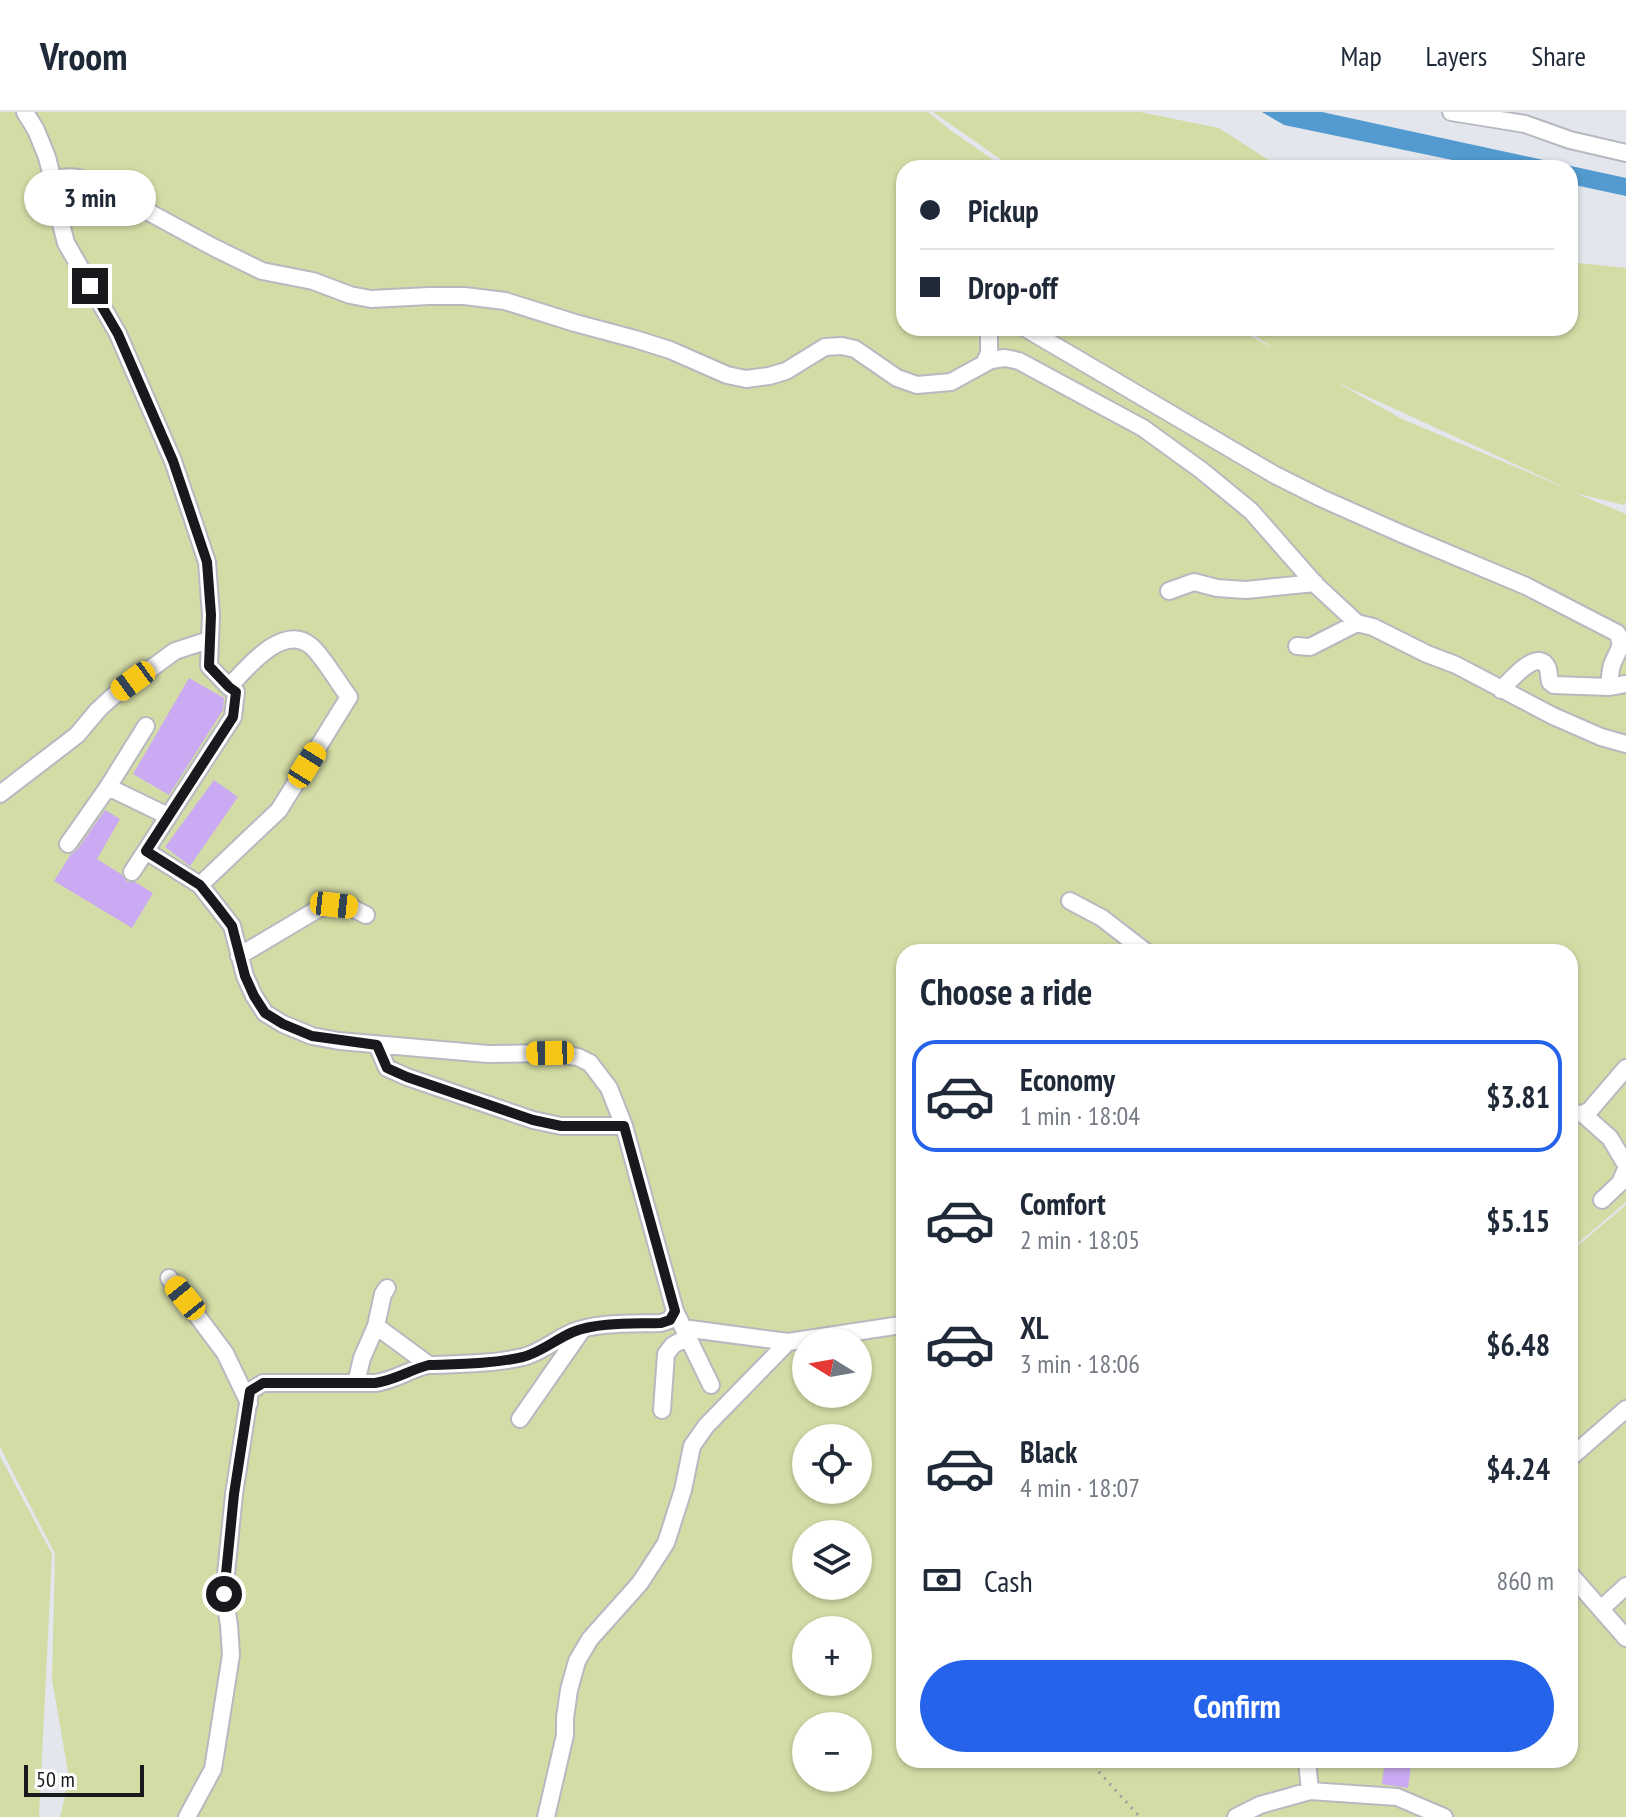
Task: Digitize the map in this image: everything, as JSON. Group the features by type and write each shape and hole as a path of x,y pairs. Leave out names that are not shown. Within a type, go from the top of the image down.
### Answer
{"lane":[{"path":"25,112 47,157 66,243 118,334 173,461 207,562 211,615 209,666 236,692 233,717 132,872"},
{"path":"1451,112 1528,118 1570,140 1626,153"},
{"path":"53,179 81,177 104,200"},
{"path":"58,214 104,200 130,202 262,271 313,281 350,295 371,299 464,296 505,301 670,350 727,375 746,379 786,371 825,347 855,349 897,378 917,385 951,382 991,360 1005,358 1019,361 1143,428 1201,470 1251,511 1315,583 1357,623 1373,627 1456,665 1553,716 1601,737 1626,744"},
{"path":"984,364 989,353 989,336"},
{"path":"1039,336 1275,475 1402,534 1526,586 1617,633 1621,638 1622,644 1613,661 1618,685 1554,685 1550,682 1548,668 1538,661 1529,663 1501,690"},
{"path":"1169,591 1194,582 1237,590 1315,583"},
{"path":"1297,646 1310,647 1357,623"},
{"path":"200,885 279,810 349,697 312,646 299,638 284,640 259,655 229,687"},
{"path":"0,794 77,735 112,697 175,651 209,640"},
{"path":"68,844 146,726"},
{"path":"108,787 168,816"},
{"path":"146,851 200,885 232,926 245,976 254,996 265,1013 283,1024 312,1036 377,1045 488,1054 550,1053 578,1057 590,1063 609,1088 624,1126 675,1311 711,1385"},
{"path":"1070,901 1102,918 1136,944"},
{"path":"239,956 318,909 334,905 350,907 366,915"},
{"path":"377,1045 387,1068 533,1120 561,1126 624,1126"},
{"path":"1578,1113 1590,1110 1626,1068"},
{"path":"1578,1114 1610,1138 1626,1167 1620,1183 1602,1200"},
{"path":"169,1278 225,1353 249,1403"},
{"path":"356,1383 387,1288"},
{"path":"187,1817 213,1769 231,1655 224,1594 234,1494 250,1391 263,1383 392,1380 429,1365 498,1362 540,1351 572,1332 661,1323 670,1320 675,1311"},
{"path":"685,1332 788,1342 896,1324"},
{"path":"376,1326 429,1365"},
{"path":"520,1419 583,1329"},
{"path":"662,1410 666,1354 685,1332"},
{"path":"546,1817 565,1735 569,1690 577,1661 590,1639 640,1583 666,1543 683,1490 692,1446 706,1426 788,1342"},
{"path":"1578,1451 1626,1409"},
{"path":"1578,1583 1626,1638"},
{"path":"1601,1609 1626,1586"},
{"path":"1308,1768 1310,1791"},
{"path":"1236,1817 1260,1805 1310,1791 1397,1797 1444,1817"}],"path":[{"path":"1095,1768 1140,1817"}],"green space":[{"path":"0,112 928,112 994,160 896,160 896,336 1250,336 1272,348 1256,336 1578,336 1578,263 1626,268 1626,501 1624,505 1575,493 1626,514 1626,1202 1578,1243 1578,944 896,944 896,1768 1578,1768 1578,1245 1626,1205 1626,1817 60,1817 69,1778 52,1679 55,1554 0,1447","holes":["1336,382 1561,486 1402,419"]},
{"path":"933,112 1140,112 1219,128 1269,160 1002,160"},
{"path":"0,1456 52,1554 39,1817 0,1817"}],"water":[{"path":"1262,112 1322,112 1543,160 1452,160 1284,125"},
{"path":"1578,168 1626,178 1626,196 1578,186"}],"building":[{"path":"189,678 224,698 223,710 169,795 133,774"},
{"path":"214,780 238,797 190,866 165,847"},
{"path":"105,810 120,819 97,859 121,874 127,882 135,882 153,893 132,928 54,881"},
{"path":"1384,1768 1411,1768 1408,1788 1382,1784"}],"route":[{"path":"90,286 118,334 173,461 207,562 211,615 209,666 236,692 233,717 146,851 200,885 216,905 232,926 245,976 254,996 265,1013 283,1024 312,1036 377,1045 387,1068 533,1120 561,1126 624,1126 675,1311 670,1320 661,1323 588,1327 572,1332 540,1351 498,1362 429,1365 392,1380 375,1383 263,1383 250,1391 234,1494 224,1594"}]}
